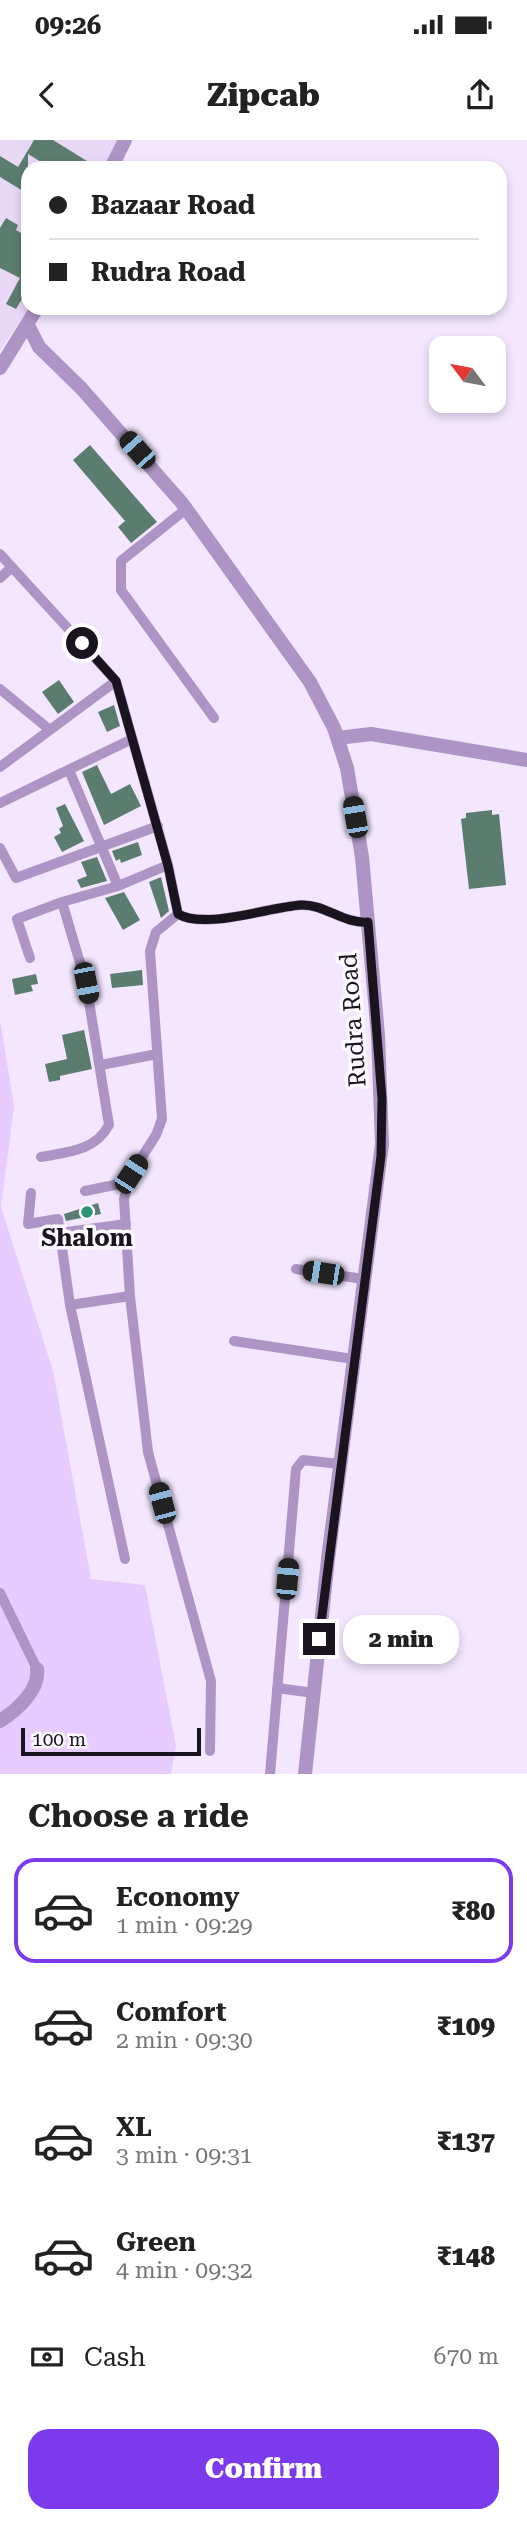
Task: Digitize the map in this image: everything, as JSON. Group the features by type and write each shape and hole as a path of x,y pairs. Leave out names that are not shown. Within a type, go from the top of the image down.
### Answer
{"street":[{"path":"114,161 125,140"},
{"path":"0,368 33,315"},
{"name":"Rudra Road","path":"28,325 39,347 81,388 186,509 310,682 338,738 347,768 362,857 382,1127 305,1774"},
{"path":"16,344 39,347"},
{"path":"186,509 121,561 121,590 214,718"},
{"path":"0,554 116,681 130,740 158,826 178,914"},
{"path":"0,578 12,568"},
{"path":"0,767 116,681"},
{"path":"0,689 50,730"},
{"path":"338,738 371,734 527,760"},
{"path":"0,803 130,740"},
{"path":"69,770 118,886"},
{"path":"0,848 16,878 158,826"},
{"path":"30,958 17,919 62,902 118,886 168,866"},
{"path":"41,1157 84,1148 102,1138 109,1125 86,983 62,902"},
{"path":"178,914 198,919 303,905 349,921 368,922"},
{"path":"178,914 156,932 150,951 162,1119 129,1182 124,1199 131,1296 148,1452 211,1681 210,1751"},
{"path":"101,1065 157,1054"},
{"path":"85,1191 129,1182"},
{"path":"31,1193 28,1224 58,1219 70,1305 125,1559"},
{"path":"60,1233 126,1224"},
{"path":"296,1269 363,1279"},
{"path":"70,1305 131,1296"},
{"path":"234,1340 353,1359"},
{"path":"270,1774 296,1469 303,1460 340,1464"},
{"path":"0,1593 37,1668 38,1677 31,1692 0,1721"},
{"path":"278,1688 314,1693"}],"shaded area":[{"path":"0,140 129,140 118,161 21,161 21,315 23,315 0,351"},
{"path":"0,1020 14,1106 1,1207 53,1371 91,1579 145,1585 176,1746 171,1774 0,1774"}],"building":[{"path":"34,140 53,140 87,161 40,161 28,154 28,161 22,161"},
{"path":"0,156 18,167 21,162 21,190 0,177"},
{"path":"6,218 18,225 16,230 21,233 21,301 16,309 6,304 20,278 0,268 0,228"},
{"path":"90,445 157,522 131,543 118,527 125,521 73,460"},
{"path":"59,680 74,702 58,714 42,692"},
{"path":"114,705 120,726 107,732 98,712"},
{"path":"97,765 111,794 130,784 141,806 104,825 82,772"},
{"path":"65,804 84,841 62,852 54,837 61,833 59,829 63,826 56,808"},
{"path":"492,810 492,815 499,814 506,885 469,889 461,819 466,818 466,813"},
{"path":"138,842 142,855 121,863 120,859 116,861 112,851"},
{"path":"97,857 107,881 81,888 77,880 87,876 81,862"},
{"path":"161,877 169,911 161,918 149,882"},
{"path":"124,892 140,920 123,930 105,898"},
{"path":"142,970 143,985 112,988 110,974"},
{"path":"36,974 38,984 31,985 33,991 15,995 12,979"},
{"path":"84,1030 92,1069 60,1076 60,1080 49,1082 45,1064 67,1059 62,1035"},
{"name":"Shalom","path":"98,1203 101,1214 66,1221 64,1214"}],"place":[{"name":"Shalom","path":"87,1212"}],"route":[{"path":"82,643 116,681 130,740 158,826 178,914 188,919 198,919 310,905 349,921 368,922 382,1099 381,1156 319,1639"}]}
